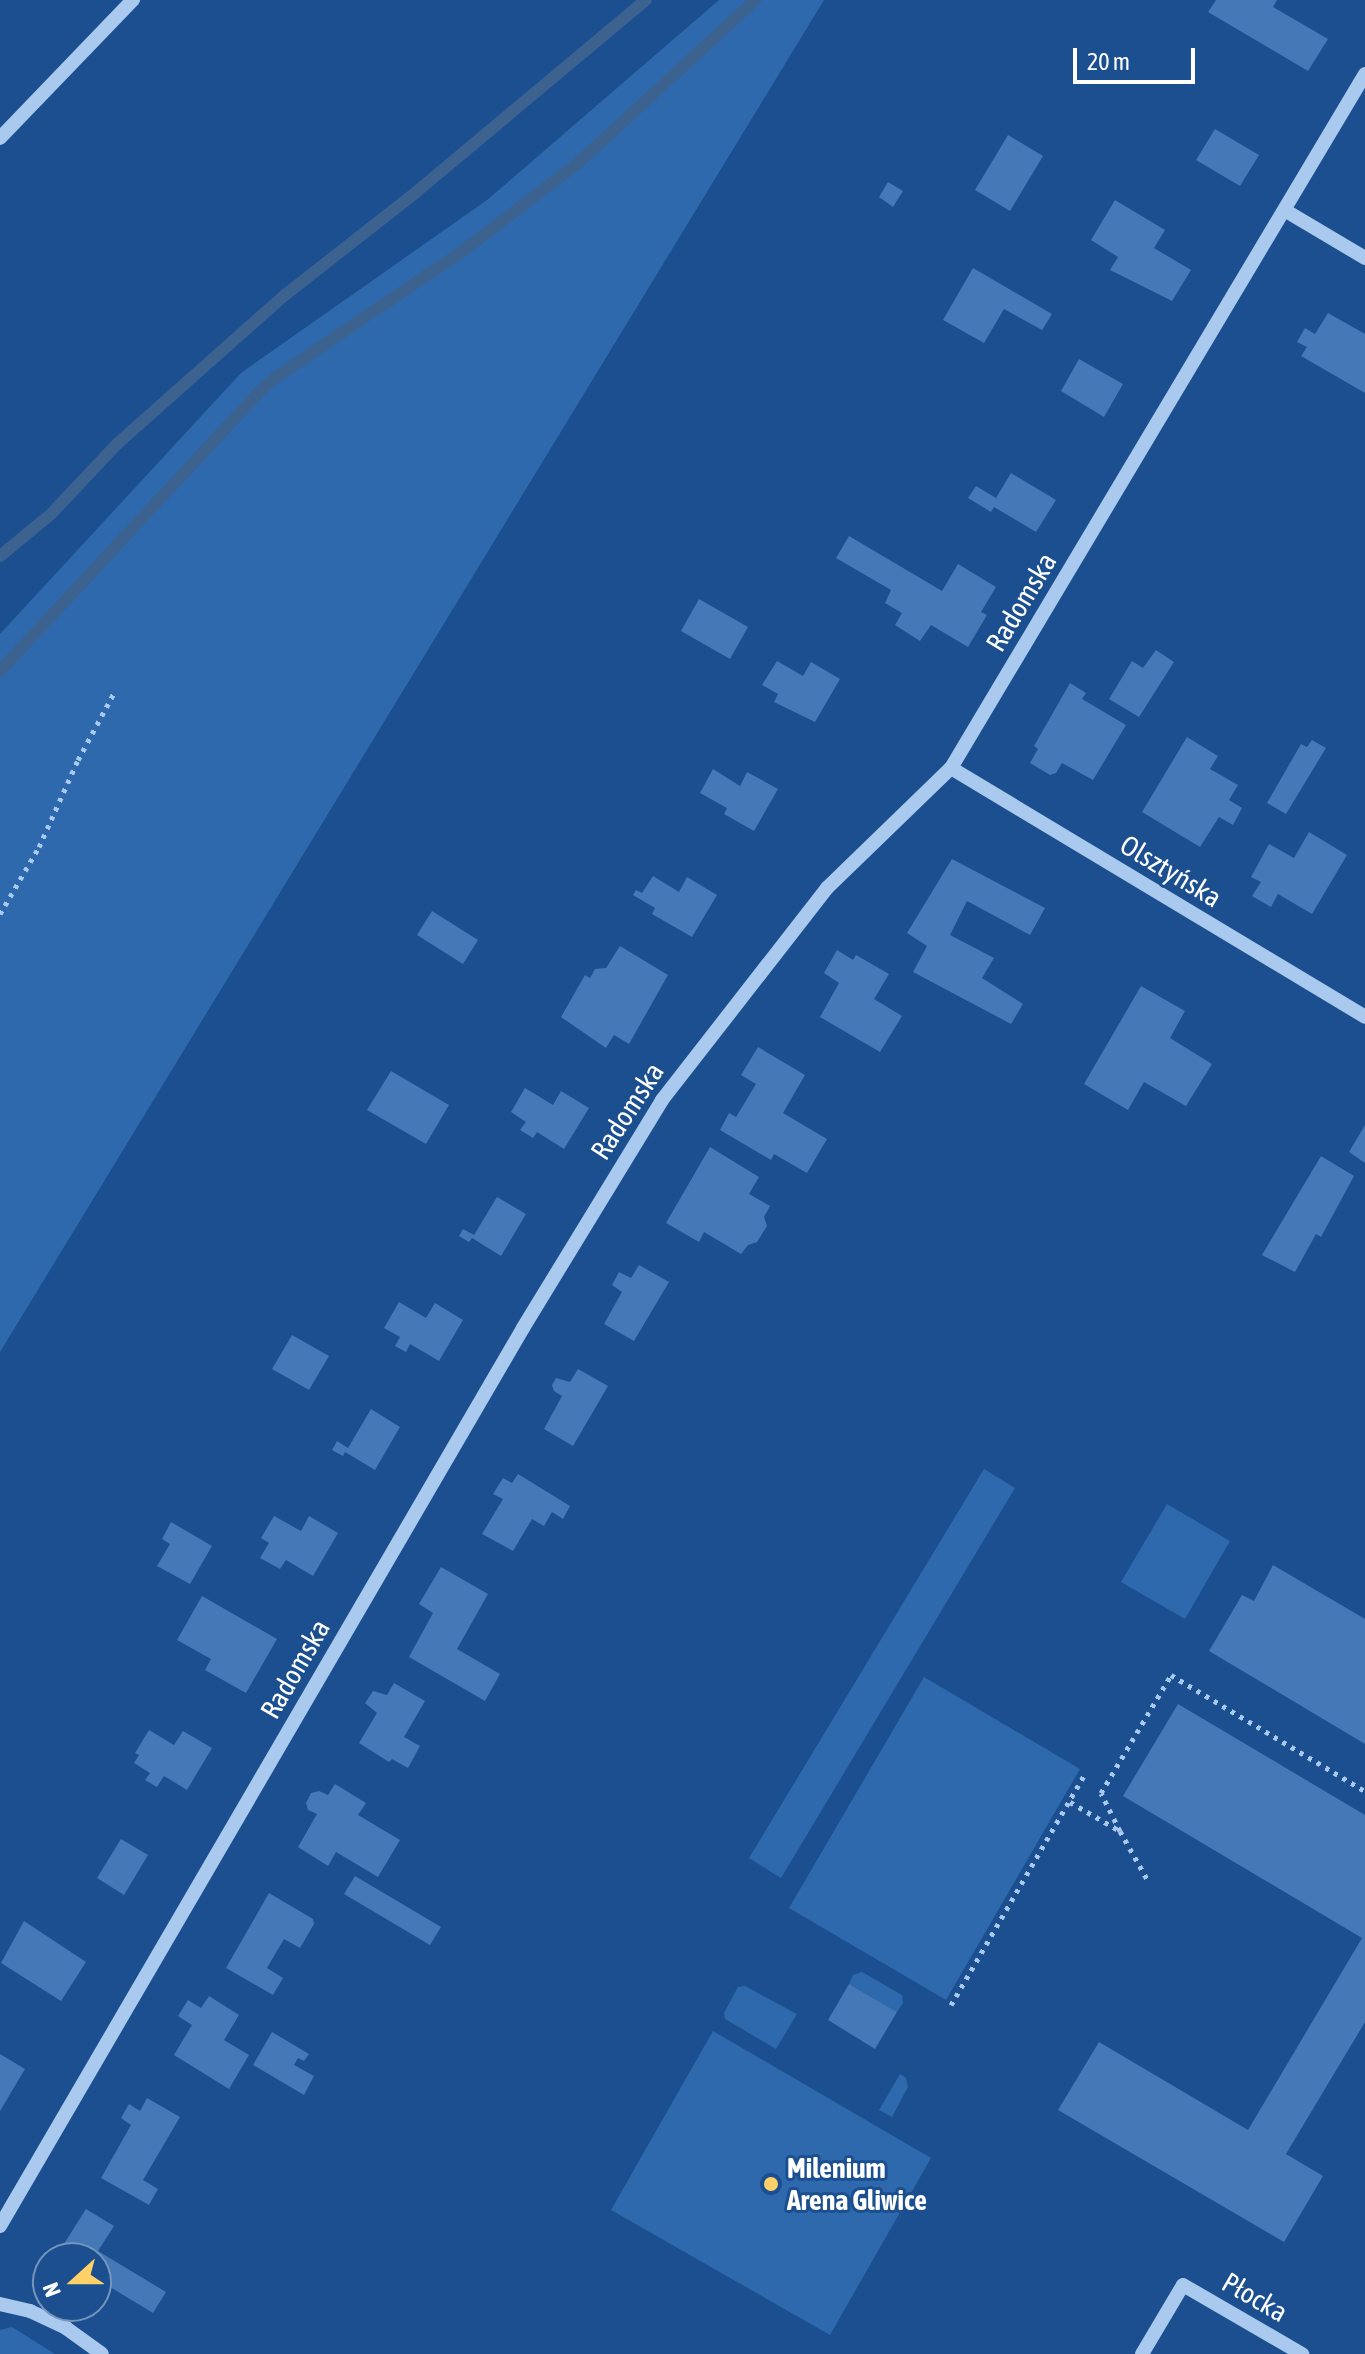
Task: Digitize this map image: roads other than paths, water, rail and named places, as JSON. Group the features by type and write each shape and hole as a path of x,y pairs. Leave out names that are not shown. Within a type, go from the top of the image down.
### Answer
{"street":[{"path":"0,138 133,0"},
{"name":"Radomska","path":"0,2226 523,1328 662,1100 827,888 951,768 1365,74"},
{"path":"1286,211 1365,258"},
{"name":"Olsztyńska","path":"951,768 1365,1017"},
{"name":"Płocka","path":"1142,2354 1183,2285 1302,2354"},
{"path":"0,2304 30,2311 54,2322 89,2342 102,2354"}],"waterway":[{"path":"0,556 51,514 117,444 285,295 415,193 646,0"},
{"path":"0,671 275,378 464,250 578,163 755,0"}],"place":[{"name":"Milenium Arena Gliwice","path":"771,2184"}]}
